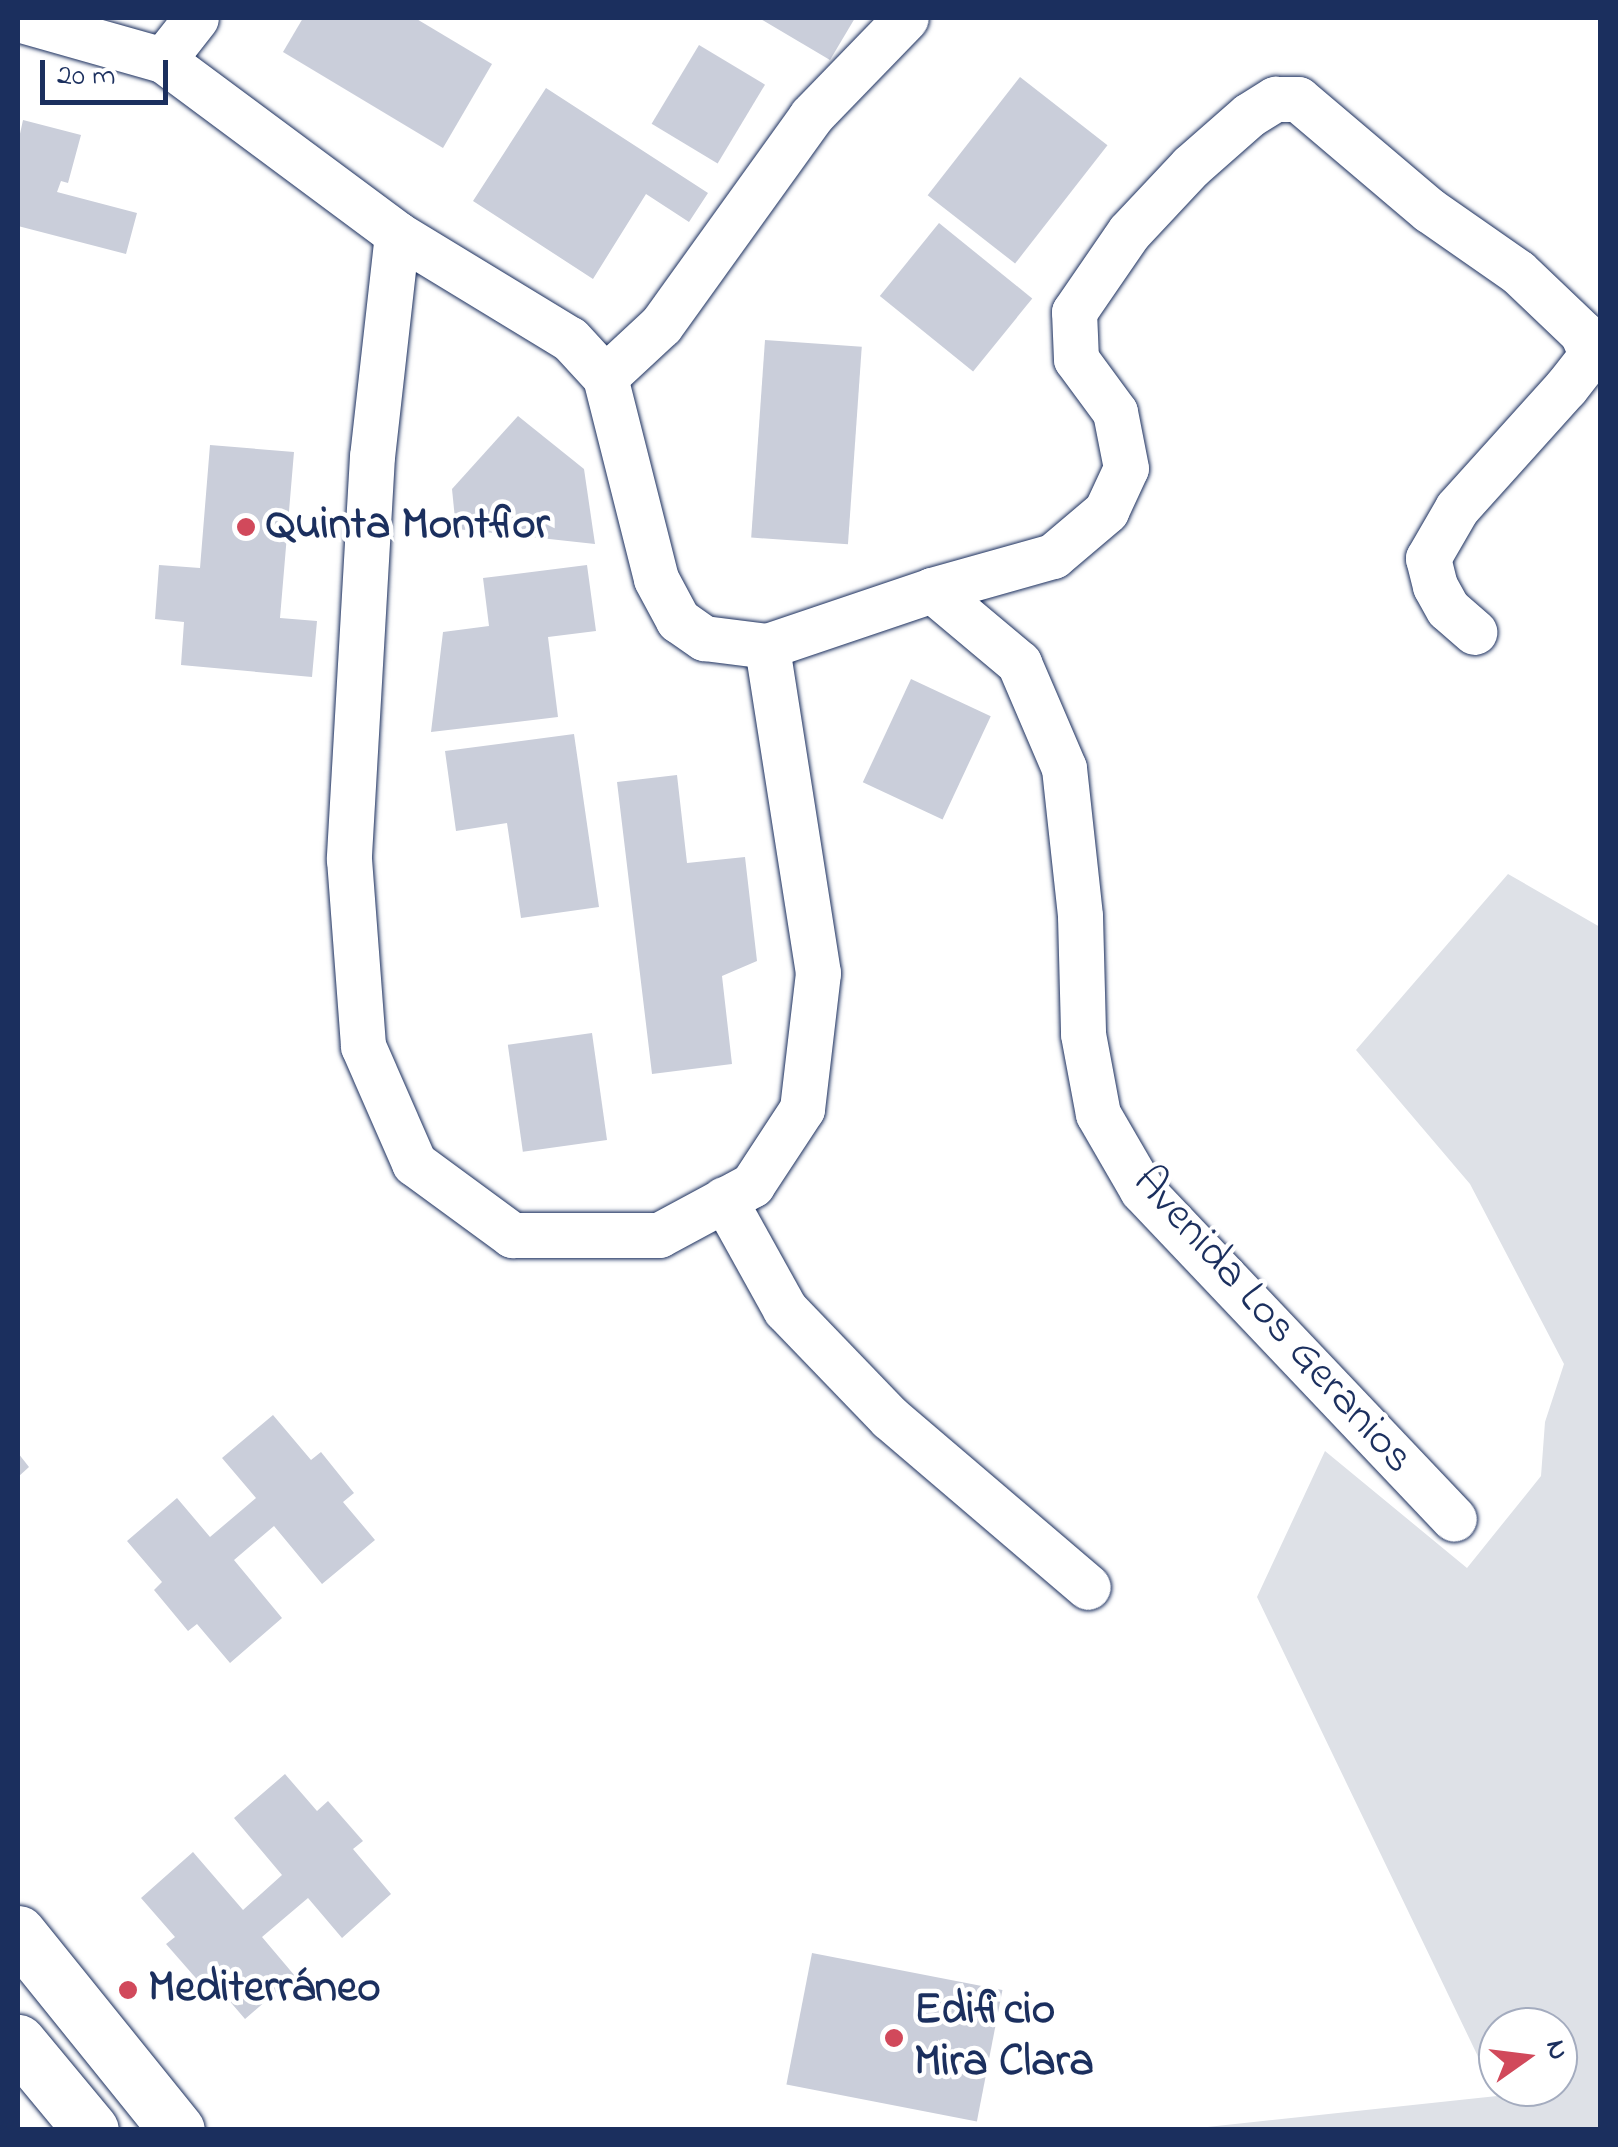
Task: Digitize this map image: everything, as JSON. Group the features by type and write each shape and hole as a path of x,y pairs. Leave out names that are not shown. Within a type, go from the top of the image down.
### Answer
{"main road":[{"path":"18,1933 177,2130"},
{"path":"18,2042 90,2130"}],"street":[{"path":"164,60 196,18"},
{"path":"606,377 660,325 812,116 906,18"},
{"path":"18,20 164,60 396,234 570,338 606,377 656,579 678,620 704,638 767,646 932,590 1053,556 1106,512 1126,468 1115,412 1076,359 1074,312 1129,232 1191,166 1249,115 1274,99 1298,99 1429,210 1518,272 1582,334 1588,347 1588,358 1566,386 1457,508 1428,558 1434,586 1448,609 1474,632"},
{"path":"396,234 372,456 349,859 363,1046 414,1163 512,1235 658,1234 752,1185 802,1109 818,973 767,646"},
{"name":"Avenida Los Geranios","path":"932,590 1019,663 1064,768 1080,916 1083,1034 1098,1114 1142,1190 1454,1519"},
{"path":"724,1200 785,1309 890,1418 1088,1587"}],"shaded area":[{"path":"1508,874 1600,927 1600,2129 1189,2129 1478,2098 1478,2107 1578,2107 1578,2007 1478,2007 1478,2056 1257,1597 1325,1451 1467,1568 1541,1476 1545,1422 1564,1364 1470,1184 1356,1050"}],"building":[{"path":"303,18 415,18 492,64 443,148 283,52"},
{"path":"759,18 855,18 830,60"},
{"path":"699,45 765,85 718,164 652,124"},
{"path":"1020,77 1107,145 1015,264 928,195"},
{"path":"546,88 708,193 689,222 646,194 593,279 473,201"},
{"path":"23,120 81,135 68,183 61,181 57,192 137,213 126,254 18,226 18,143"},
{"path":"939,223 1032,299 973,372 880,296"},
{"path":"765,340 862,347 848,544 751,538"},
{"path":"518,416 584,469 595,544 456,529 452,489"},
{"name":"Quinta Montflor","path":"210,445 294,452 280,618 317,621 312,677 181,665 184,622 155,619 159,565 200,568"},
{"path":"587,565 596,631 548,637 558,717 431,732 443,632 489,626 483,578"},
{"path":"911,679 991,716 943,820 863,782"},
{"path":"574,734 599,907 521,918 507,823 456,831 445,751"},
{"path":"677,775 687,863 745,857 757,961 722,976 732,1064 652,1074 617,782"},
{"path":"592,1033 607,1140 523,1152 508,1045"},
{"path":"273,1415 311,1460 321,1452 354,1493 343,1502 375,1540 322,1584 274,1526 234,1560 282,1618 230,1663 197,1624 188,1631 154,1590 162,1582 127,1541 177,1498 210,1537 256,1498 222,1458"},
{"path":"18,1453 29,1467 18,1477"},
{"path":"285,1774 317,1811 328,1801 363,1841 353,1849 391,1894 342,1938 308,1898 262,1937 295,1976 245,2019 209,1977 201,1984 166,1944 175,1937 141,1898 193,1852 243,1910 282,1875 234,1818"},
{"name":"Edificio Mira Clara","path":"812,1953 1002,1990 977,2122 786,2085"}],"place":[{"name":"Quinta Montflor","path":"246,527"},
{"name":"Mediterráneo","path":"128,1990"},
{"name":"Edificio Mira Clara","path":"894,2038"}]}
